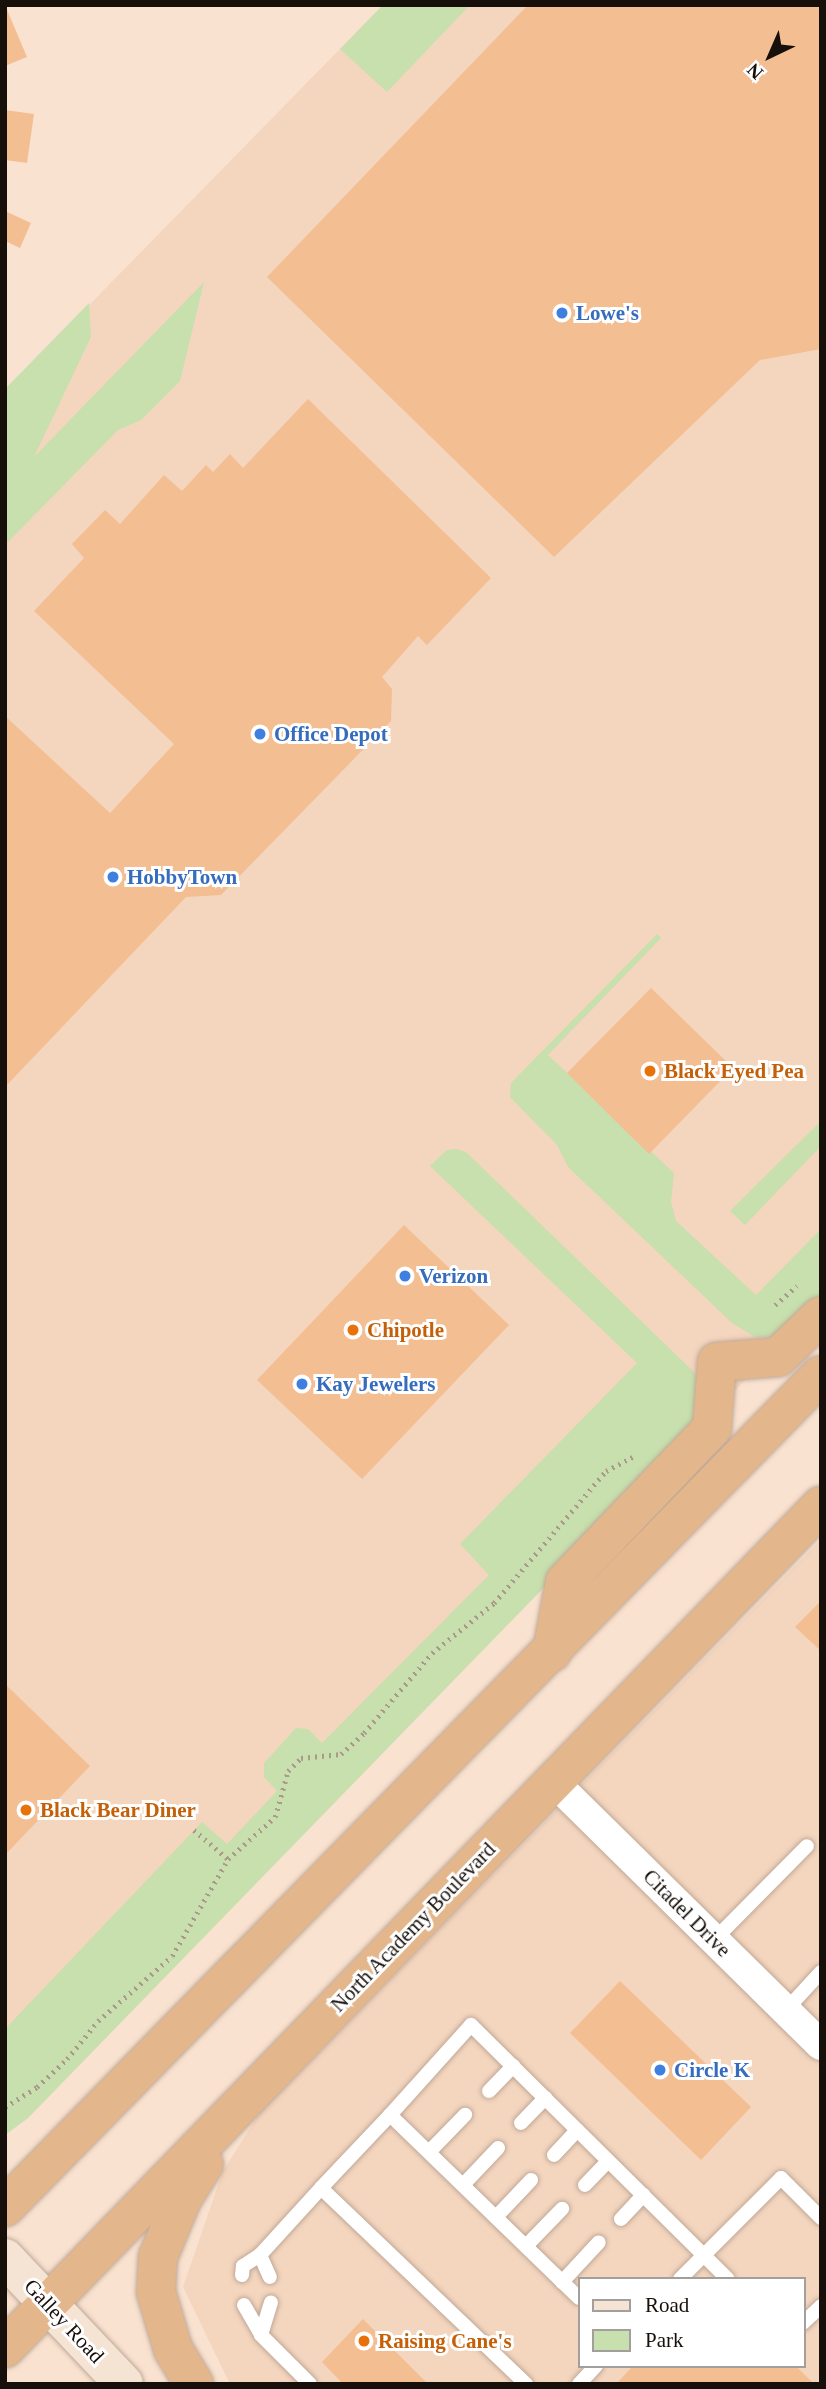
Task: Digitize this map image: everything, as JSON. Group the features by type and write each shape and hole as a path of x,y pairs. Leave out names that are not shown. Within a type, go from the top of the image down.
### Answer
{"highway":[{"path":"552,1652 565,1582 712,1428 717,1362 778,1357 821,1316"},
{"path":"5,2207 821,1375"},
{"name":"North Academy Boulevard","path":"5,2348 821,1506"},
{"path":"194,2384 161,2321 156,2292 158,2257 182,2199 243,2103"}],"main road":[{"name":"Galley Road","path":"5,2258 124,2384"}],"street":[{"name":"Citadel Drive","path":"553,1781 821,2045"}],"lane":[{"path":"714,1940 807,1846"},
{"path":"786,2010 821,1972"},
{"path":"242,2275 243,2266 260,2255 471,2025 726,2277"},
{"path":"489,2091 513,2066"},
{"path":"521,2123 545,2098"},
{"path":"390,2115 578,2297"},
{"path":"429,2152 465,2115"},
{"path":"554,2155 578,2130"},
{"path":"463,2185 498,2148"},
{"path":"585,2185 608,2161"},
{"path":"682,2277 781,2178 821,2218"},
{"path":"496,2217 531,2180"},
{"path":"321,2188 526,2384"},
{"path":"621,2219 643,2195"},
{"path":"526,2246 562,2209"},
{"path":"562,2282 599,2242"},
{"path":"260,2255 270,2277"},
{"path":"261,2335 271,2302"},
{"path":"244,2305 261,2335 310,2384"},
{"path":"805,2321 821,2306"},
{"path":"579,2384 594,2368"}],"path":[{"path":"5,2107 37,2087 98,2021 172,1956 228,1859 275,1817 279,1794 295,1765 319,1754 341,1754 364,1733 432,1654 494,1603 606,1471 638,1453"},
{"path":"194,1830 228,1859"}],"shaded area":[{"path":"383,5 821,5 821,1302 28,2118 5,2135 5,391"},
{"path":"821,1540 821,2384 230,2384 183,2287 223,2171 259,2114"}],"green space":[{"path":"383,5 470,5 387,92 340,49"},
{"path":"204,282 180,381 141,420 118,430 5,545 5,389 89,303 91,337 34,457"},
{"path":"657,934 661,938 548,1055 674,1173 671,1202 676,1221 756,1295 821,1229 821,1302 771,1337 755,1337 732,1323 568,1167 557,1145 510,1097 511,1083"},
{"path":"821,1121 821,1146 745,1225 730,1211"},
{"path":"447,1150 466,1152 695,1373 703,1388 698,1429 28,2118 5,2135 5,2029 202,1822 227,1844 277,1791 264,1777 264,1763 296,1728 308,1729 322,1743 489,1575 460,1544 637,1363 430,1166"}],"building":[{"path":"5,5 27,57 5,66"},
{"name":"Lowe's","path":"528,5 821,5 821,349 760,360 554,557 267,277"},
{"path":"5,110 34,114 27,163 5,160"},
{"path":"5,211 31,223 20,248 5,241"},
{"path":"308,399 491,578 427,645 418,636 382,677 392,689 391,721 221,895 186,897 5,1087 5,716 110,813 174,744 34,611 84,558 72,544 105,510 120,524 164,475 182,491 206,465 213,472 230,454 243,468"},
{"name":"Black Eyed Pea","path":"651,988 733,1068 649,1154 567,1073"},
{"path":"404,1225 509,1325 362,1479 257,1380"},
{"path":"821,1601 821,1651 795,1627"},
{"name":"Black Bear Diner","path":"5,1684 90,1766 5,1855"},
{"name":"Circle K","path":"620,1981 751,2107 701,2160 570,2033"},
{"name":"Raising Cane's","path":"363,2319 428,2384 343,2384 322,2362"},
{"path":"631,2368 798,2368 814,2384 616,2384"}],"place":[{"name":"Lowe's","path":"562,313"},
{"name":"Office Depot","path":"260,734"},
{"name":"HobbyTown","path":"113,877"},
{"name":"Black Eyed Pea","path":"650,1071"},
{"name":"Verizon","path":"405,1276"},
{"name":"Chipotle","path":"353,1330"},
{"name":"Kay Jewelers","path":"302,1384"},
{"name":"Black Bear Diner","path":"26,1810"},
{"name":"Circle K","path":"660,2070"},
{"name":"Raising Cane's","path":"364,2341"}]}
